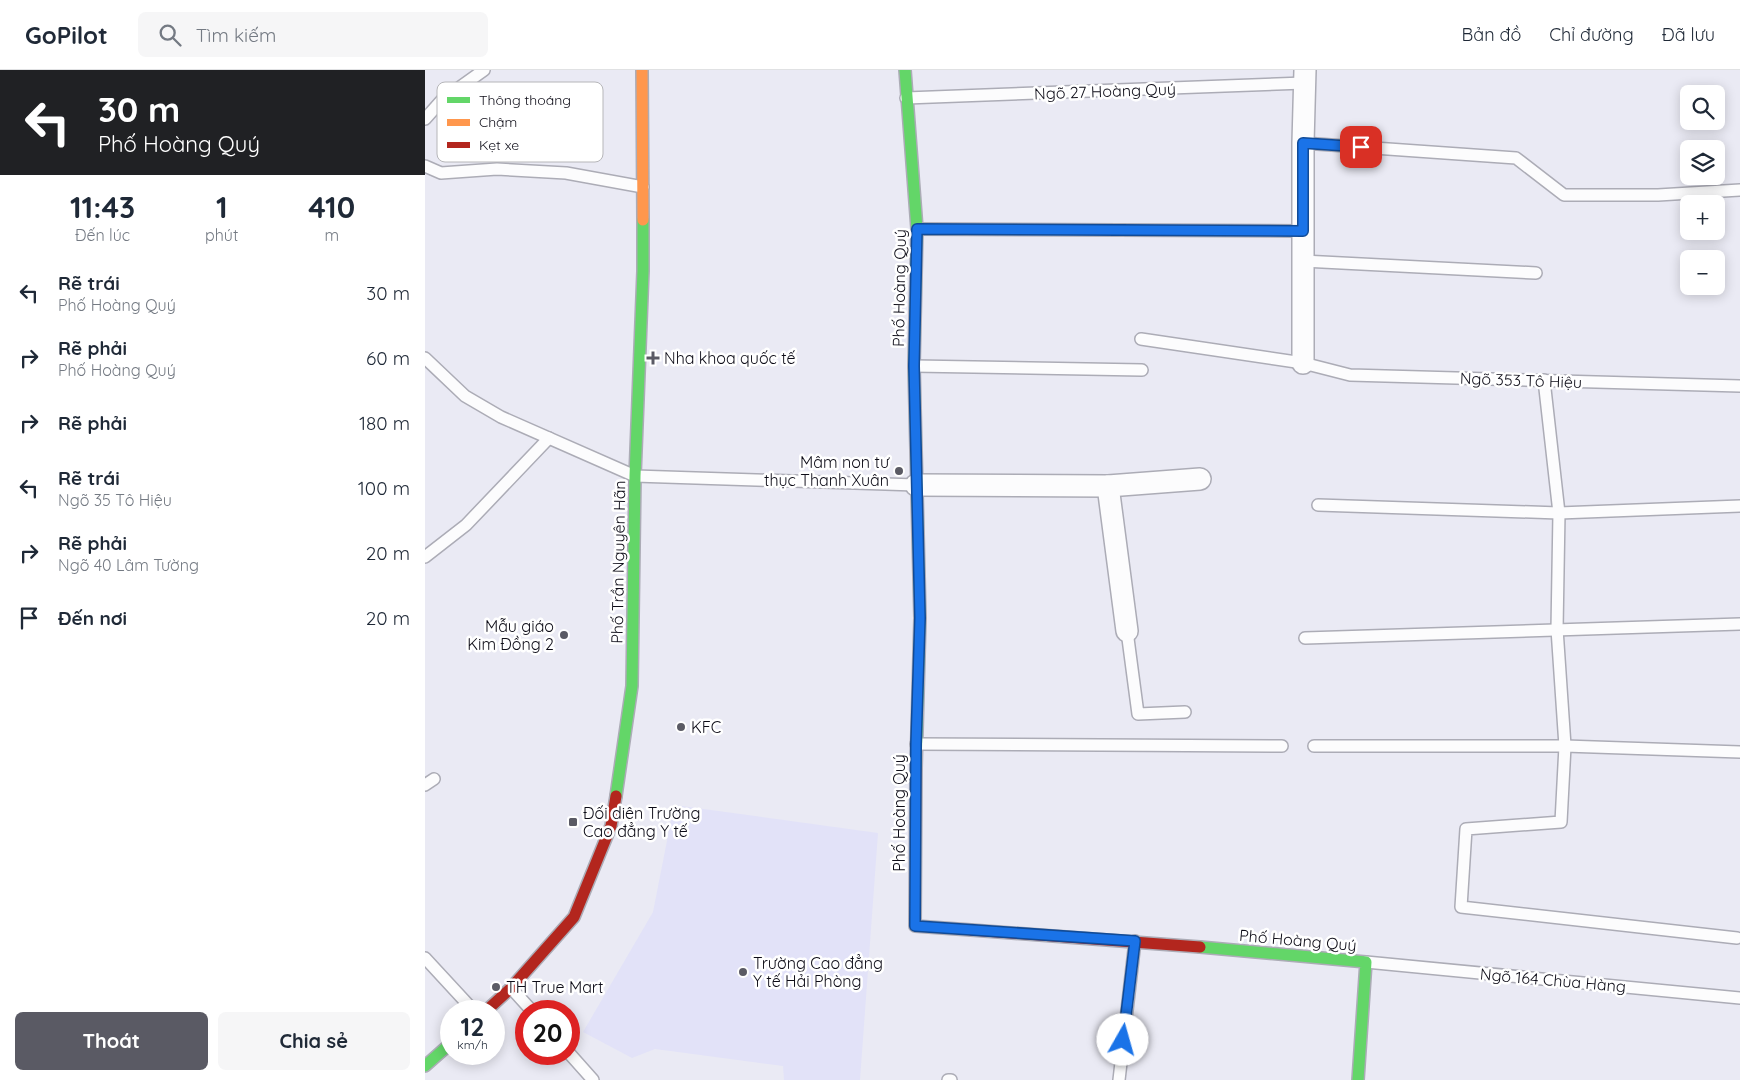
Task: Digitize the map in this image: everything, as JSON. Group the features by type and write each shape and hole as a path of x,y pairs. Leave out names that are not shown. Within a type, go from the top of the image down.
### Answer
{"street":[{"name":"Phố Trần Nguyên Hãn","path":"498,1000 511,988 574,917 611,826 632,686 635,476 643,271 642,70"},
{"name":"Phố Hoàng Quý","path":"905,70 917,229 914,366 920,618 916,744 915,926 1135,941 1366,962 1358,1080"},
{"path":"1303,363 1303,143 1305,77"},
{"path":"916,485 1108,486 1200,479"},
{"path":"1108,486 1127,631"},
{"path":"425,1066 440,1052"}],"lane":[{"path":"467,82 484,70"},
{"name":"Ngõ 27 Hoàng Quý","path":"906,98 1305,77"},
{"path":"425,119 437,106"},
{"path":"1303,143 1516,158 1564,196 1658,195 1740,190"},
{"path":"425,166 441,173 497,169 567,173 643,188"},
{"path":"917,229 1303,231"},
{"path":"1303,261 1536,273"},
{"name":"Ngõ 353 Tô Hiệu","path":"1141,339 1303,363 1350,375 1740,386"},
{"path":"425,358 465,396 501,417 635,476 916,485"},
{"path":"914,366 1143,370"},
{"path":"1544,380 1559,513 1557,629 1565,746 1561,822 1466,829 1461,906 1737,938"},
{"path":"425,557 466,525 549,438"},
{"path":"1318,505 1559,513 1740,506"},
{"path":"1305,638 1740,624"},
{"path":"1127,631 1138,714 1185,712"},
{"path":"916,744 1282,746"},
{"path":"1314,746 1565,746 1740,752"},
{"path":"1119,1080 1135,941"},
{"path":"425,958 464,1000"},
{"name":"Ngõ 164 Chùa Hàng","path":"1366,962 1740,998"},
{"path":"511,988 522,1000"},
{"path":"580,1065 593,1080"}],"shaded area":[{"name":"Trường Cao đẳng Y tế Hải Phòng","path":"674,805 878,833 860,1080 784,1080 783,1066 655,1049 632,1058 583,1032 653,912"}],"traffic: fast":[{"path":"905,70 917,229 914,366 920,618 916,768"},
{"path":"616,796 632,686 635,476 643,271 643,220"},
{"path":"1200,947 1366,962 1358,1080"},
{"path":"425,1066 440,1053"}],"traffic: slow":[{"path":"642,70 643,220"},
{"path":"916,768 915,926 971,930"}],"traffic: jam":[{"path":"498,1000 511,988 574,917 611,826 616,796"},
{"path":"971,930 1200,947"}],"place":[{"name":"Nha khoa quốc tế","path":"653,358"},
{"name":"Mâm non tư thục Thanh Xuân","path":"899,471"},
{"name":"Mẫu giáo Kim Đồng 2","path":"564,635"},
{"name":"KFC","path":"681,727"},
{"name":"Đối diện Trường Cao đẳng Y tế","path":"573,822"},
{"name":"Trường Cao đẳng Y tế Hải Phòng","path":"743,972"},
{"name":"TH True Mart","path":"496,987"}],"route":[{"path":"1123,1040 1135,941 915,926 916,744 920,618 914,366 917,229 1303,231 1303,143 1361,147"}]}
